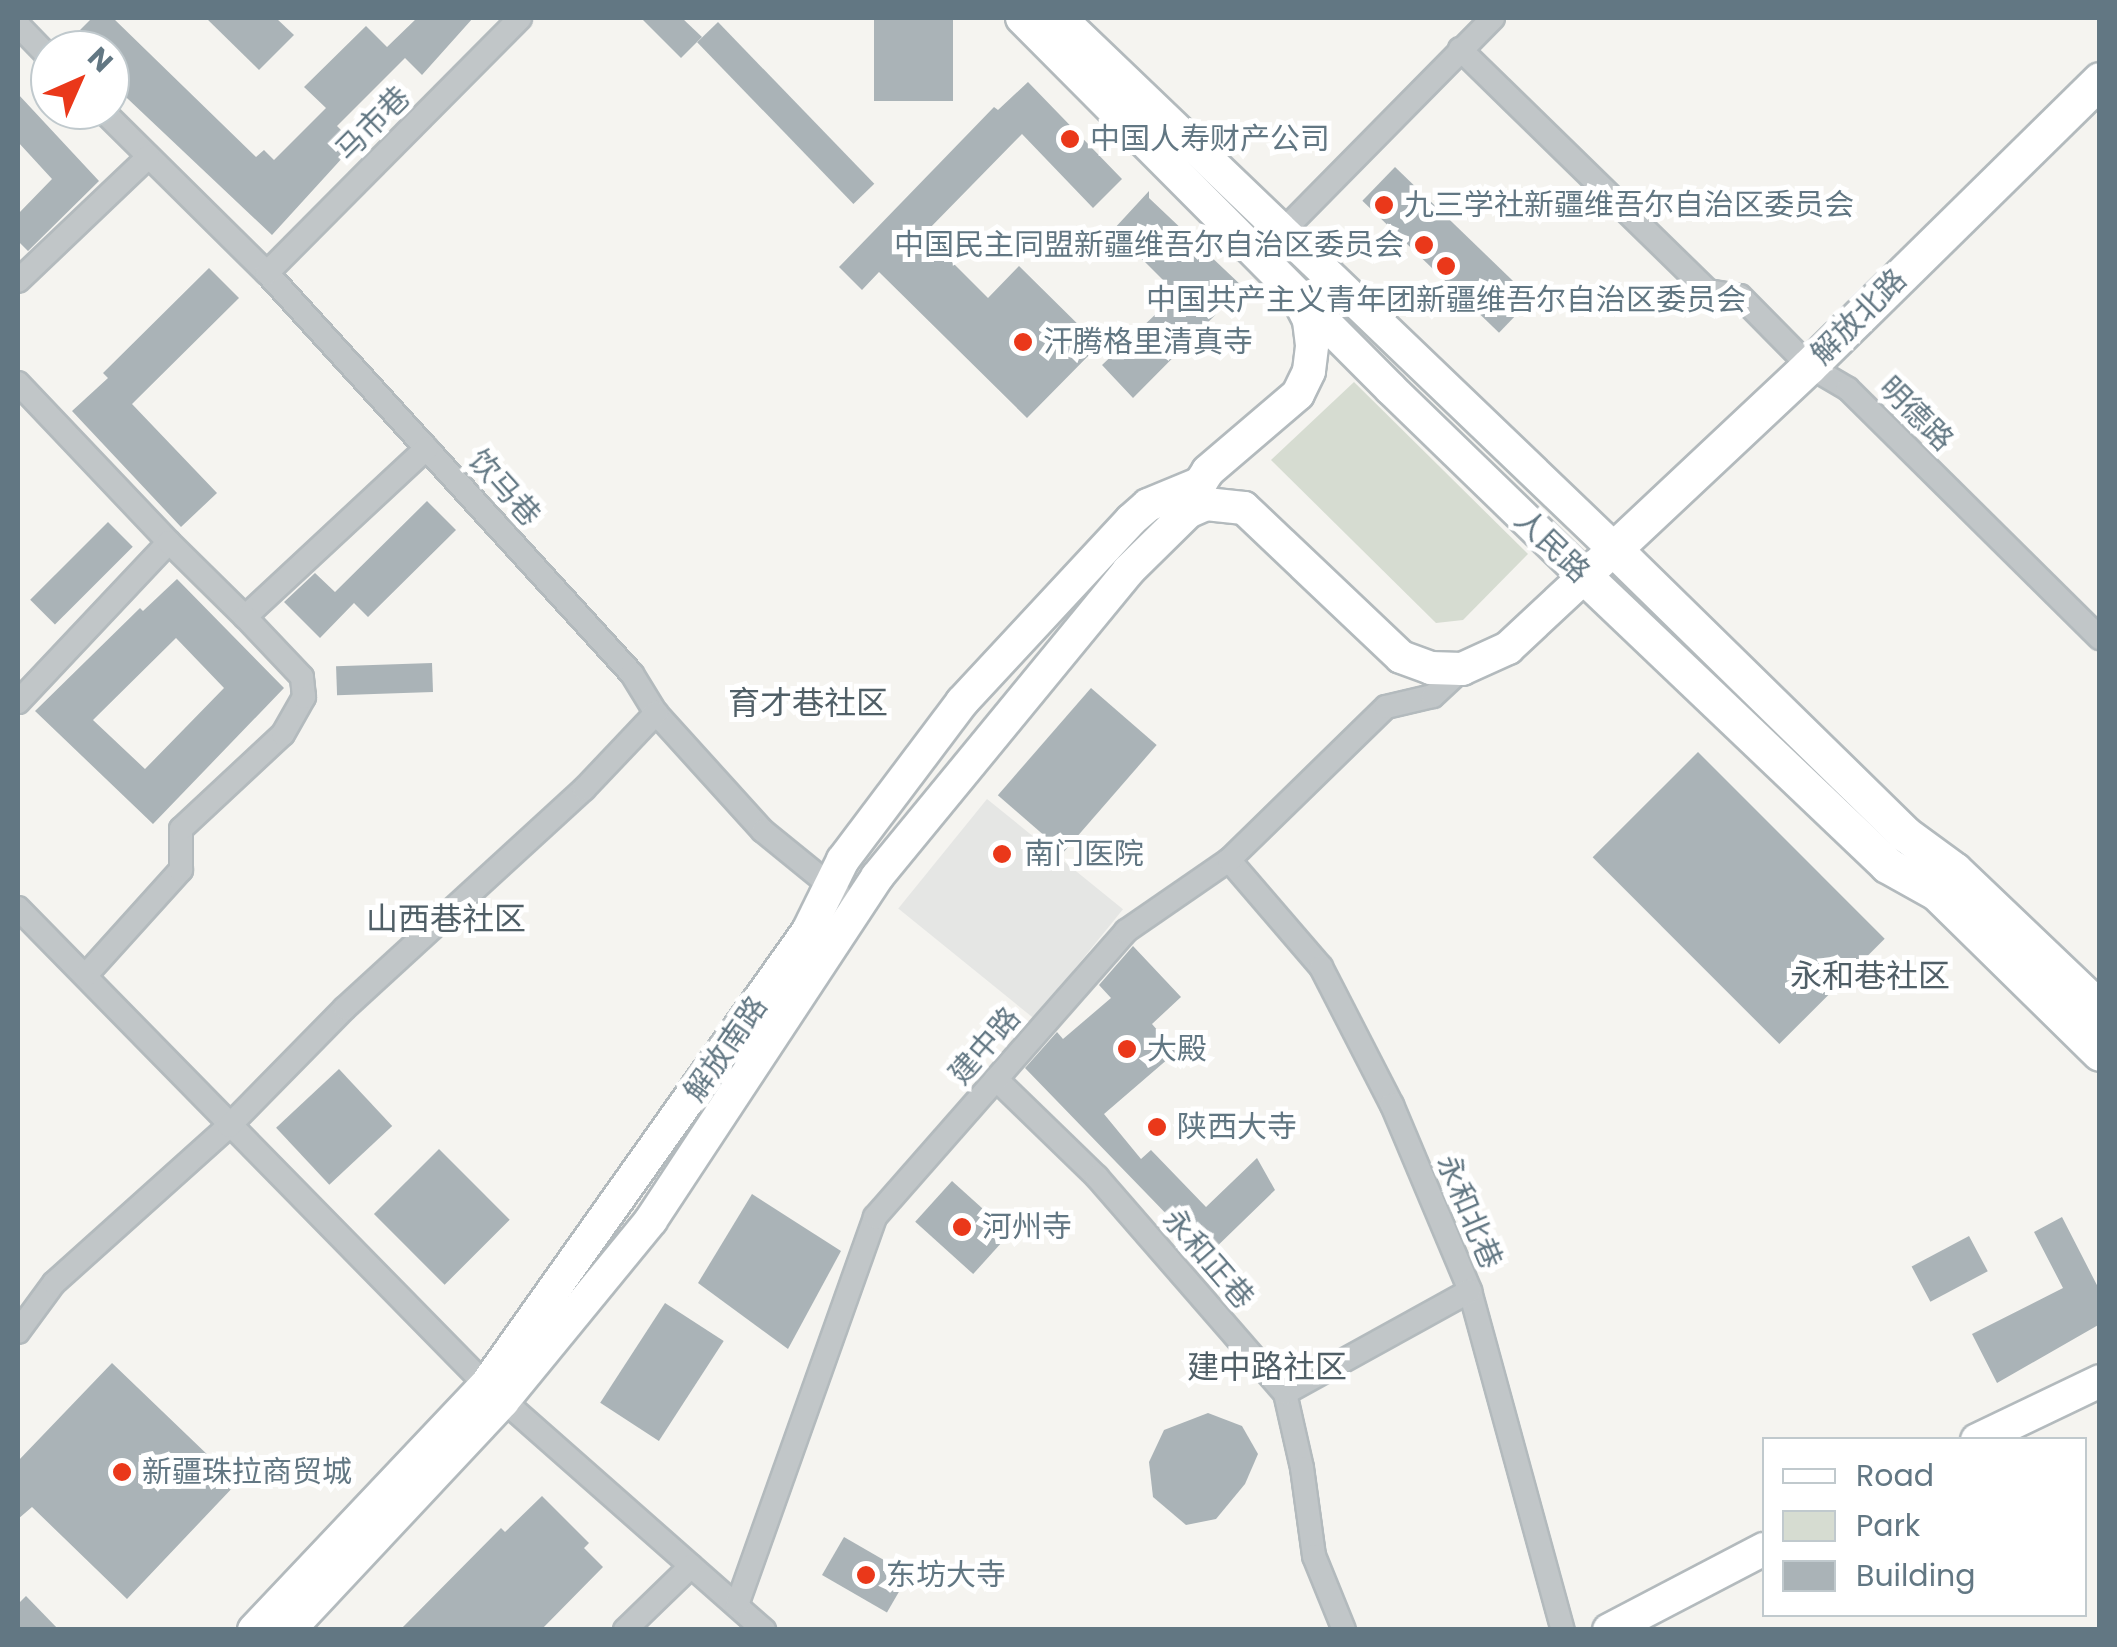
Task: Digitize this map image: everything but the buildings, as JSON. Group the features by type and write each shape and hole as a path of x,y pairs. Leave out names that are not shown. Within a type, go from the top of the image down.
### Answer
{"main road":[{"name":"人民路","path":"1022,18 1584,576 1887,865 1937,892 2100,1052"},
{"name":"人民路","path":"1060,18 1905,834 1954,870 2100,1010"},
{"name":"解放北路","path":"1614,549 1808,366 2100,80"},
{"name":"解放南路","path":"1174,526 1208,471 1298,394 1309,370 1309,320 1282,276"},
{"name":"解放南路","path":"254,1630 495,1393 797,948 843,860 977,685 1131,520 1148,505 1201,482"},
{"path":"1201,482 1232,495 1260,519"},
{"name":"解放南路","path":"289,1630 651,1220 857,907 987,739 1128,572 1188,512 1206,504 1244,508 1402,657 1431,668 1462,669"},
{"path":"1462,669 1508,648 1614,549"},
{"path":"1984,1437 2100,1380"},
{"path":"1609,1630 1762,1550"}],"street":[{"name":"马市巷","path":"268,273 520,18"},
{"path":"1282,233 1493,18"},
{"name":"明德路","path":"1460,49 1708,291 1740,296 1808,366 1848,390 2100,638"},
{"name":"饮马巷","path":"122,130 268,273 632,674 656,714 763,831 857,907"},
{"path":"18,281 148,156"},
{"path":"18,383 302,677 304,697 283,734 181,829 181,870 86,974"},
{"path":"245,618 427,448"},
{"path":"18,702 169,542"},
{"name":"建中路","path":"737,1605 875,1217 1126,931 1229,860 1386,707 1433,696 1462,669"},
{"path":"18,1332 54,1282 229,1126 346,1008 584,789 656,714"},
{"name":"永和北巷","path":"1229,860 1320,966 1392,1106 1470,1291 1563,1630"},
{"path":"18,908 495,1393 764,1630"},
{"name":"永和正巷","path":"996,1079 1097,1177 1285,1393 1302,1468 1314,1556 1344,1630"},
{"path":"1285,1393 1470,1291"},
{"path":"625,1630 690,1566"}],"shaded area":[{"name":"南门医院","path":"987,799 1123,909 1034,1019 898,909"}],"green space":[{"path":"1354,382 1528,554 1463,620 1436,623 1271,460"}],"place":[{"name":"中国人寿财产公司","path":"1070,139"},
{"name":"九三学社新疆维吾尔自治区委员会","path":"1384,205"},
{"name":"中国民主同盟新疆维吾尔自治区委员会","path":"1424,245"},
{"name":"中国共产主义青年团新疆维吾尔自治区委员会","path":"1446,266"},
{"name":"汗腾格里清真寺","path":"1023,342"},
{"name":"南门医院","path":"1002,854"},
{"name":"大殿","path":"1127,1049"},
{"name":"陕西大寺","path":"1157,1127"},
{"name":"河州寺","path":"962,1227"},
{"name":"新疆珠拉商贸城","path":"122,1472"},
{"name":"东坊大寺","path":"866,1575"}],"district":[{"name":"育才巷社区","path":"808,703"},
{"name":"山西巷社区","path":"446,919"},
{"name":"永和巷社区","path":"1870,976"},
{"name":"建中路社区","path":"1267,1367"}]}
